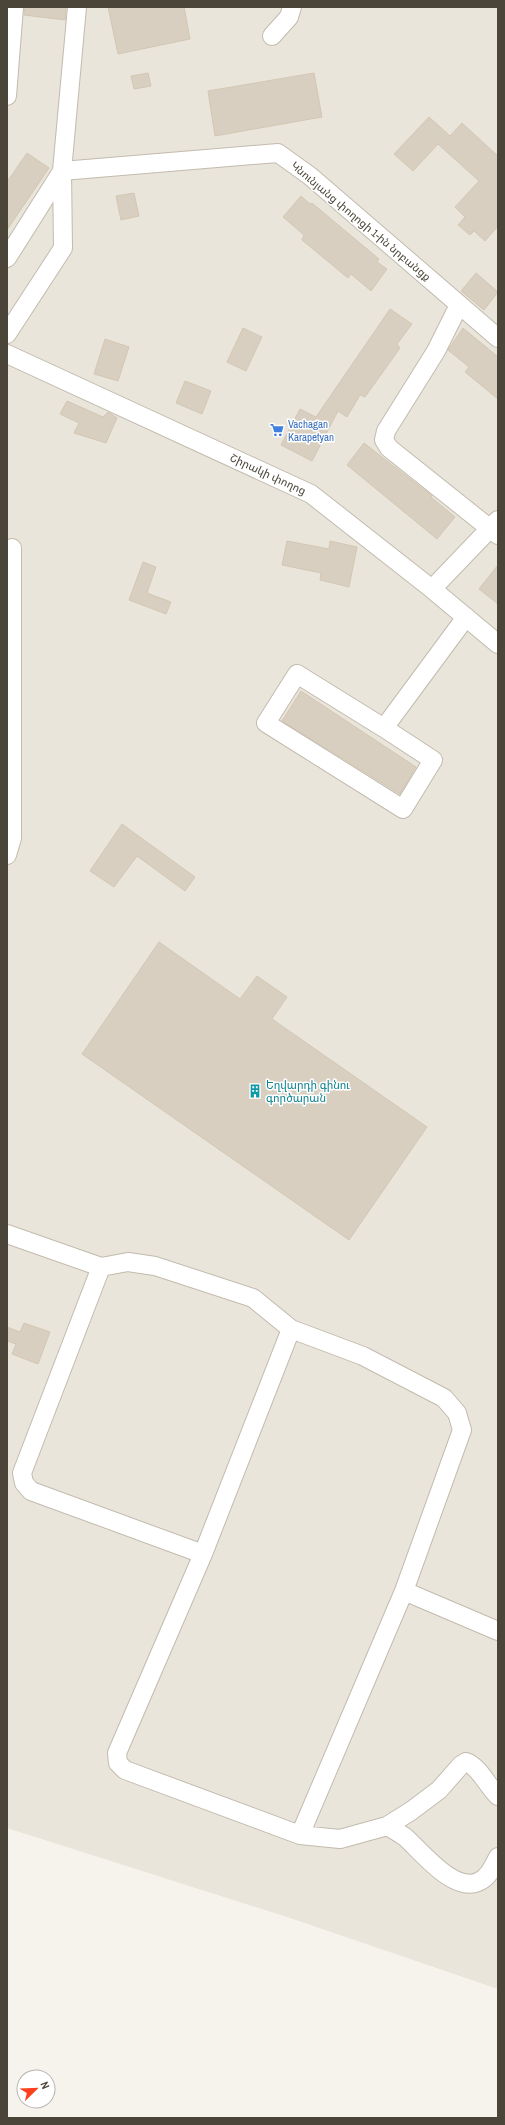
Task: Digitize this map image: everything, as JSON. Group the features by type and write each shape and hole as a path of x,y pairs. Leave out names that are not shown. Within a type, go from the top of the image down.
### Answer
{"street":[{"path":"7,96 14,7"},
{"path":"7,334 63,248 62,171 77,7"},
{"path":"272,36 289,17 292,7"},
{"name":"Կնունյանց փողոցի 1-ին նրբանցք","path":"62,171 278,153 310,176 498,338"},
{"path":"7,258 62,171"},
{"path":"432,588 495,528 388,448 384,440 386,431 436,351 459,305"},
{"name":"Շիրակի փողոց","path":"7,354 311,494 432,588 498,644"},
{"path":"7,855 12,838 12,548"},
{"path":"384,728 466,617"},
{"path":"297,674 384,728 433,760 403,809 266,724 297,674"},
{"path":"7,1234 101,1267 128,1262 155,1266 253,1298 291,1329 363,1356 444,1398 457,1413 462,1430 404,1591 300,1835"},
{"path":"101,1267 22,1473 24,1483 31,1491 203,1554"},
{"path":"291,1329 203,1554 117,1754 118,1763 125,1770 300,1835 340,1839 387,1826 411,1811 439,1790 461,1765 466,1762 472,1764 489,1788 498,1796"},
{"path":"404,1591 498,1631"},
{"path":"387,1826 403,1836 420,1850 435,1868 460,1881 470,1883 480,1882 487,1875 498,1857"}],"shaded area":[{"path":"7,7 498,7 498,1989 290,1918 7,1828"}],"building":[{"path":"25,7 66,7 65,20 24,15"},
{"path":"108,7 184,7 190,39 118,54"},
{"path":"148,73 151,86 134,89 131,76"},
{"path":"314,73 322,117 215,136 208,91"},
{"path":"429,117 450,136 462,123 498,156 498,226 485,241 474,231 470,235 458,225 465,217 455,207 479,181 438,144 413,171 394,154"},
{"path":"27,153 49,168 7,230 7,182"},
{"path":"134,193 139,216 121,220 116,196"},
{"path":"301,196 310,204 312,203 379,259 377,262 387,269 371,291 351,274 348,278 302,240 304,235 283,217"},
{"path":"476,273 498,292 484,310 461,291"},
{"path":"390,309 412,324 397,344 400,348 365,397 360,395 347,417 338,411 312,461 281,445 300,409 316,417"},
{"path":"243,328 262,337 246,371 227,362"},
{"path":"463,328 498,357 498,399 465,372 469,367 448,350"},
{"path":"105,339 129,347 118,381 94,374"},
{"path":"185,381 211,391 202,414 176,403"},
{"path":"67,401 103,417 108,412 117,418 106,443 74,433 79,423 60,414"},
{"path":"364,443 432,496 431,497 455,517 437,539 347,465"},
{"path":"287,541 329,549 330,541 357,547 349,587 320,580 321,573 282,565"},
{"path":"143,562 156,567 147,593 171,602 166,614 129,600"},
{"path":"498,565 498,604 479,589"},
{"path":"301,691 416,767 400,794 282,721"},
{"path":"122,824 195,877 185,891 137,856 114,887 90,871"},
{"name":"Եղվարդի գինու գործարան","path":"159,942 240,999 257,976 287,997 272,1019 427,1127 349,1240 82,1054"},
{"path":"24,1323 50,1332 38,1364 12,1354 16,1344 7,1341 7,1327 20,1332"}],"place":[{"name":"Vachagan Karapetyan","path":"277,430"},
{"name":"Եղվարդի գինու գործարան","path":"255,1091"}]}
